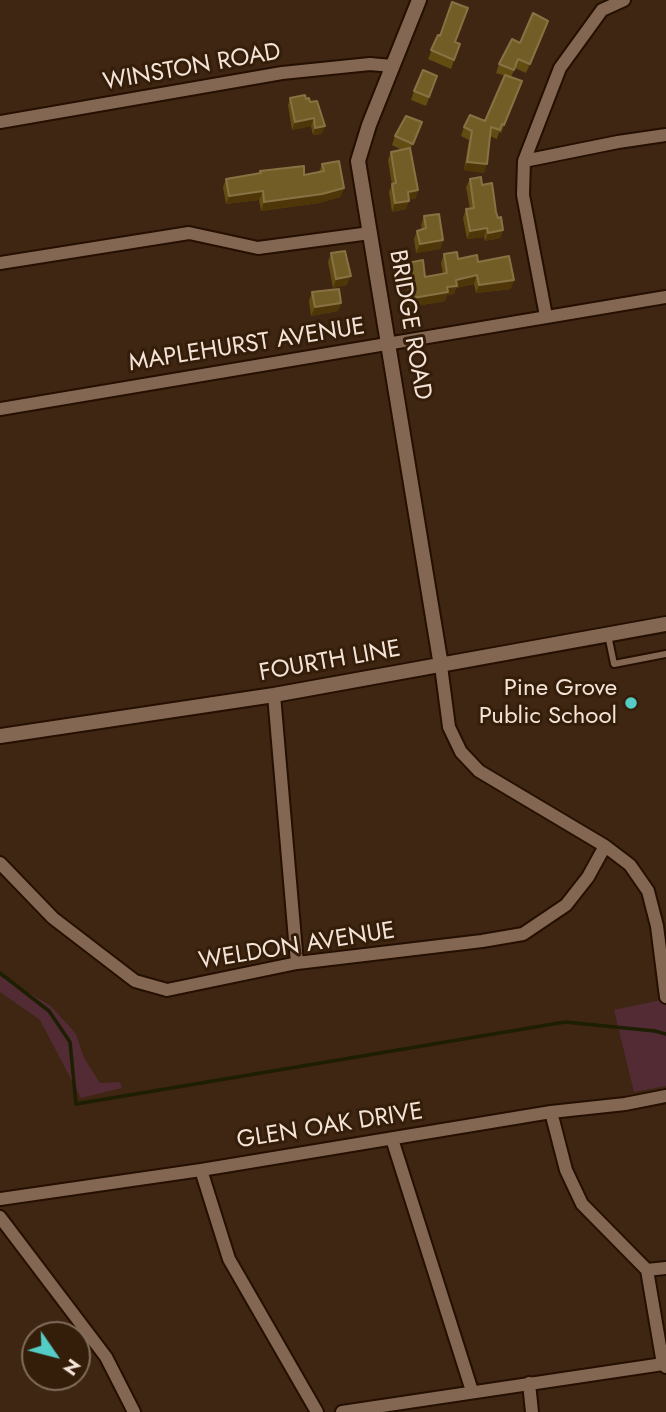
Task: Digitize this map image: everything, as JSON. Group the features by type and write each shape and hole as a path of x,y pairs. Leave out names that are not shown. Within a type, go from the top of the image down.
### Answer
{"street":[{"name":"BRIDGE ROAD","path":"419,0 369,125 358,161 442,666"},
{"path":"546,316 523,195 524,161 560,68 602,10 624,0"},
{"name":"WINSTON ROAD","path":"0,122 282,73 370,64 392,65"},
{"path":"524,161 666,135"},
{"path":"0,263 189,233 258,248 370,233"},
{"name":"MAPLEHURST AVENUE","path":"0,409 666,297"},
{"name":"FOURTH LINE","path":"0,736 274,695 666,624"},
{"path":"442,666 449,727 461,752 479,771 606,846 630,865 648,891 657,926 666,997"},
{"path":"274,695 297,963"},
{"name":"WELDON AVENUE","path":"0,863 53,918 135,981 167,990 297,963 523,934 566,905 588,877 606,846"},
{"name":"GLEN OAK DRIVE","path":"0,1199 666,1096"},
{"path":"342,1412 471,1391 664,1365 647,1270 582,1204 566,1170 551,1112"},
{"path":"392,1139 471,1391"},
{"path":"201,1170 229,1259 317,1412"},
{"path":"0,1217 106,1357 134,1412"},
{"path":"647,1270 666,1268"},
{"path":"529,1383 532,1412"}],"lane":[{"path":"608,635 614,664 666,654"}],"shaded area":[{"path":"0,976 51,1006 76,1034 84,1058 100,1083 120,1082 122,1088 81,1098 40,1020 0,992"},
{"path":"666,999 666,1086 634,1092 614,1010"}],"building":[{"path":"452,2 468,8 455,42 460,44 454,60 431,50 438,35 440,36"},
{"path":"533,13 548,21 530,64 518,59 514,70 499,64 512,39 520,43"},
{"path":"423,70 437,76 429,97 414,91"},
{"path":"505,75 522,81 504,125 502,124 500,130 491,127 487,164 467,162 472,131 464,127 470,115 485,121"},
{"path":"305,95 310,102 317,101 325,126 315,128 314,118 295,122 290,98"},
{"path":"406,116 422,122 413,144 395,136"},
{"path":"410,148 418,190 408,192 409,201 395,203 392,184 396,183 391,152"},
{"path":"339,161 344,188 322,194 264,202 263,191 229,196 226,179 261,173 260,171 304,166 304,175 324,171 322,164"},
{"path":"481,177 482,185 492,183 496,212 498,218 501,217 503,230 488,233 487,228 470,231 466,209 474,208 470,179"},
{"path":"439,214 443,240 420,244 417,231 426,228 424,216"},
{"path":"345,251 351,276 336,279 331,253"},
{"path":"457,252 458,259 477,255 478,262 509,256 514,280 479,285 477,275 456,280 457,286 447,287 448,292 413,298 408,263 423,260 425,277 447,273 444,254"},
{"path":"339,289 341,303 315,307 312,292"}],"waterway":[{"path":"0,973 49,1011 70,1042 76,1104 565,1022 666,1034"}],"place":[{"name":"Pine Grove Public School","path":"631,703"}]}
